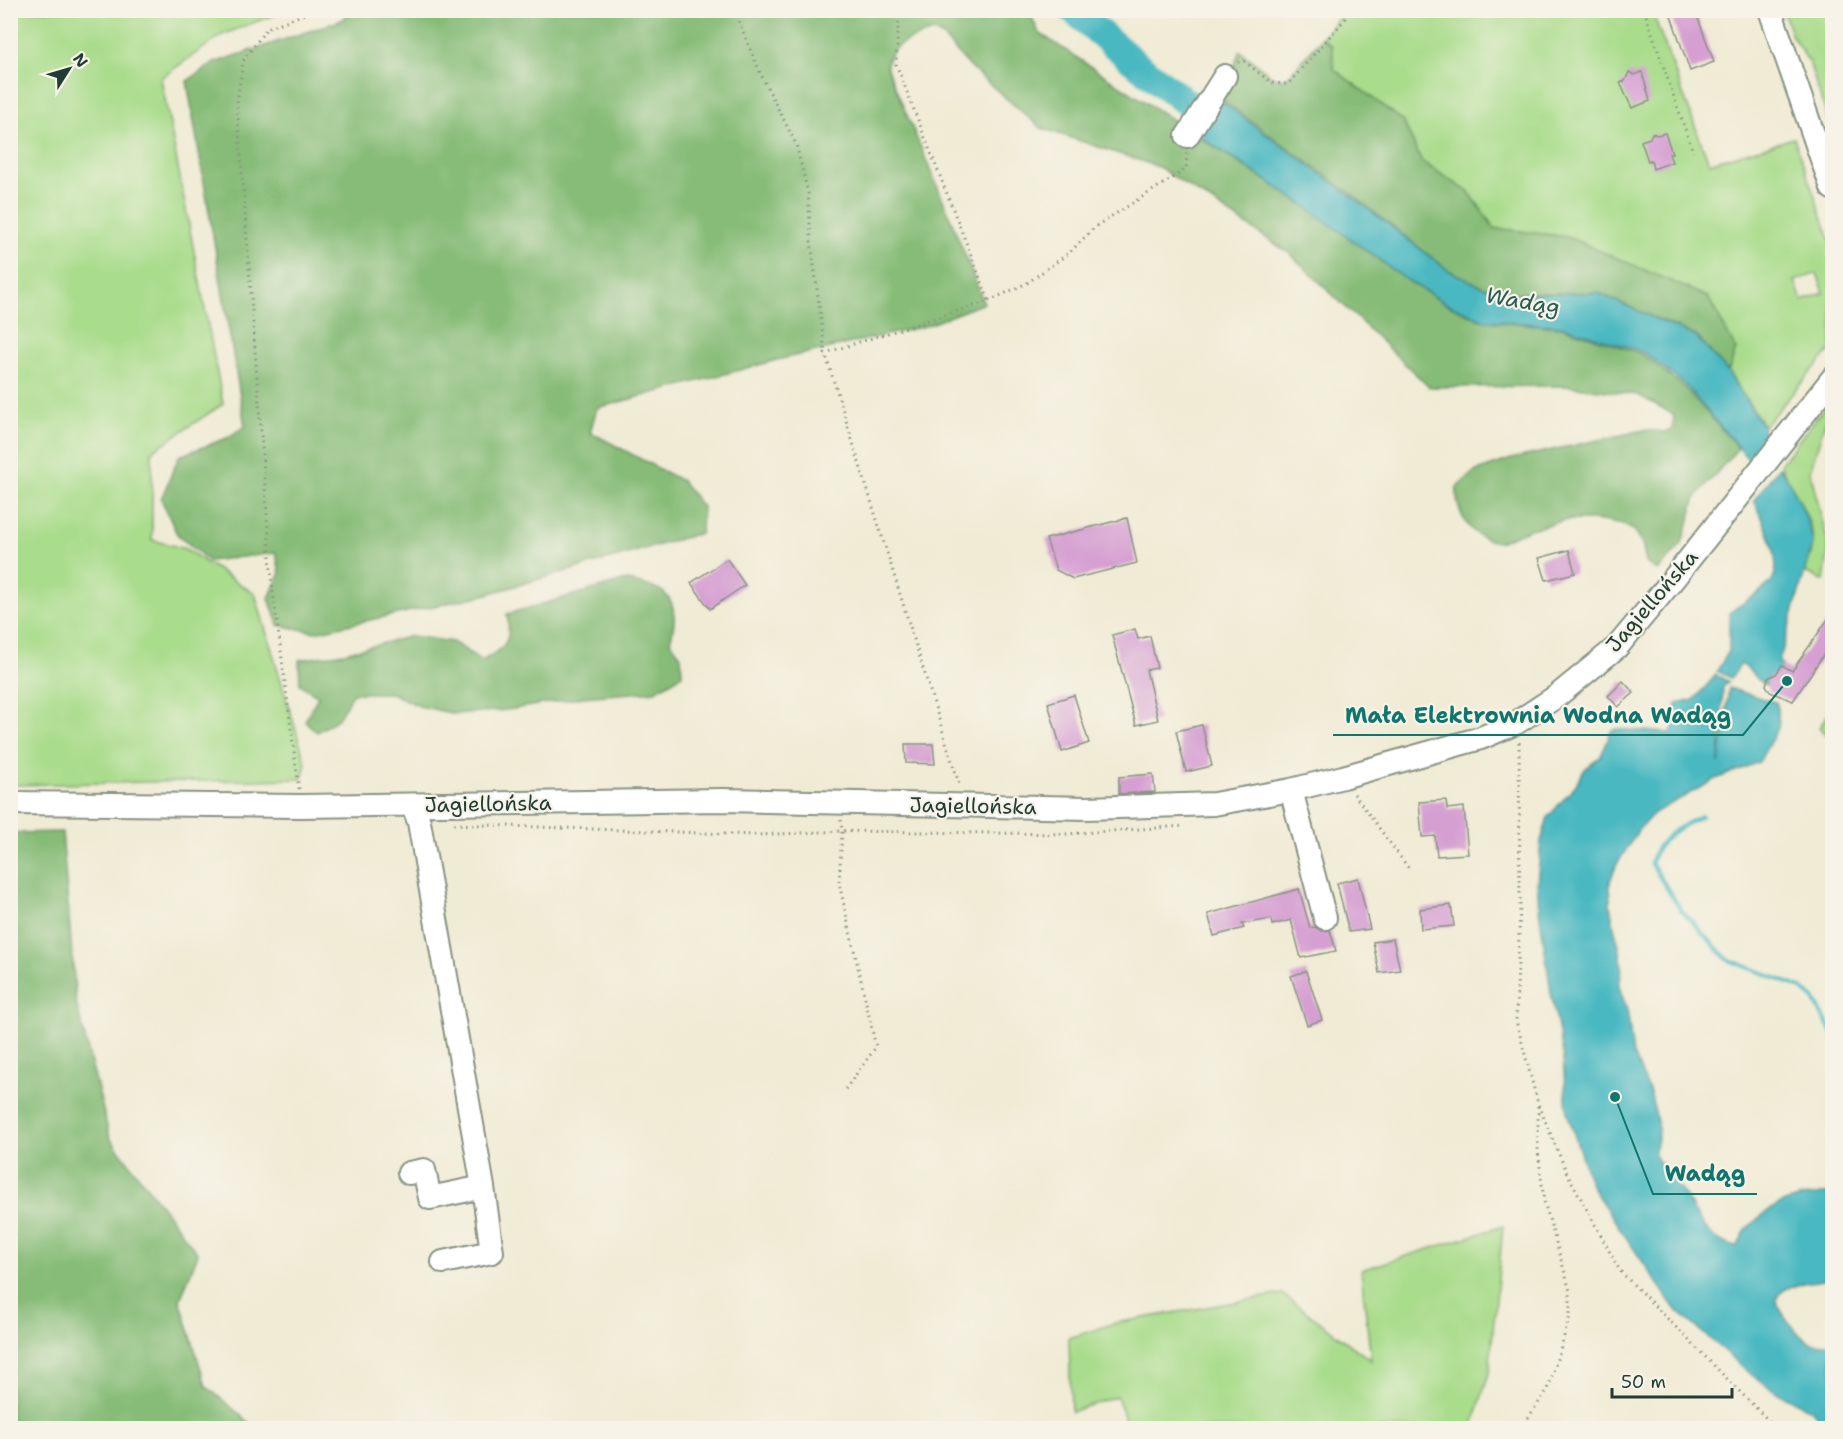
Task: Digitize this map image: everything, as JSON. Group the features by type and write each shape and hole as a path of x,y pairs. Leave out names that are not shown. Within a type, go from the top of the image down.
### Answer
{"street":[{"path":"1770,10 1833,188"},
{"path":"1187,136 1225,76"},
{"name":"Jagiellońska","path":"10,803 301,806 723,800 1087,808 1214,804 1291,790 1454,746 1516,723 1557,696 1617,647 1833,380"},
{"path":"1291,790 1293,806 1325,918"},
{"path":"413,805 419,822 483,1187 492,1252 444,1262"},
{"path":"408,1173 424,1170 430,1197 483,1187"}],"path":[{"path":"301,806 272,583 237,104 243,62 267,28 315,10"},
{"path":"734,10 761,75 796,144 808,193 811,241 825,352 966,806"},
{"path":"899,10 896,64 989,301"},
{"path":"1225,76 1235,62 1244,62 1272,83 1288,84 1353,10"},
{"path":"1644,10 1694,152"},
{"path":"825,352 989,301 1027,283 1069,253 1096,226 1182,172 1187,162 1187,136"},
{"path":"1516,723 1519,734 1520,905 1516,1020 1538,1104 1566,1171 1620,1270 1776,1428"},
{"path":"1343,777 1410,870"},
{"path":"838,803 842,831 839,883 876,1047 844,1091"},
{"path":"451,824 758,835 842,831 1066,834 1188,825"},
{"path":"1521,1428 1548,1389 1570,1316 1570,1291 1544,1201 1538,1150 1538,1104"}],"green space":[{"path":"352,10 1029,11 1039,33 1302,204 1405,279 1444,303 1485,321 1562,327 1642,354 1685,388 1738,448 1696,497 1682,544 1658,571 1646,563 1643,546 1635,531 1624,525 1596,520 1567,520 1530,529 1499,542 1480,536 1466,523 1457,497 1457,487 1474,472 1511,459 1644,430 1667,432 1672,429 1674,417 1671,413 1638,395 1568,386 1429,387 1289,253 1159,167 1041,128 973,70 943,37 934,32 911,39 896,47 888,60 887,68 984,303 925,326 777,360 597,408 590,432 682,481 702,507 701,533 480,596 315,632 278,625 269,598 280,573 276,553 209,561 177,534 161,499 179,456 227,438 245,426 187,81 214,63 342,20"},
{"path":"10,11 284,11 222,35 161,78 223,404 152,451 152,540 186,549 255,594 306,764 302,779 11,785"},
{"path":"1345,11 1652,11 1709,163 1794,138 1832,245 1832,348 1764,426 1728,372 1736,349 1568,237 1494,228 1469,192 1422,162 1403,121 1334,69 1332,46 1322,37","holes":["1817,273 1824,293 1802,301 1795,281"]},
{"path":"1783,11 1832,11 1832,143 1827,117 1809,62 1792,36"},
{"path":"1322,37 1332,46 1334,69 1403,121 1422,162 1469,192 1494,228 1568,237 1708,297 1736,349 1728,372 1697,336 1598,293 1510,293 1481,286 1448,270 1354,196 1221,99 1240,51 1273,77 1286,79"},
{"path":"1832,398 1832,413 1825,422 1810,471 1829,547 1824,581 1805,572 1810,558 1813,535 1806,515 1780,464"},
{"path":"626,580 660,590 668,597 673,609 674,622 670,641 681,656 682,675 655,691 583,697 508,710 455,714 419,706 391,693 353,693 338,719 317,732 305,721 318,696 300,684 299,660 344,653 412,636 453,642 482,661 502,647 508,638 507,614"},
{"path":"1832,709 1832,740 1819,728"},
{"path":"62,832 76,1002 110,1138 198,1254 180,1300 206,1386 256,1428 11,1428 11,833"},
{"path":"1503,1226 1489,1373 1472,1428 1128,1428 1117,1396 1071,1412 1069,1338 1115,1323 1282,1294 1371,1360 1361,1270"}],"water":[{"path":"1218,102 1222,102 1354,198 1448,270 1481,286 1510,294 1598,293 1696,337 1728,372 1763,427 1766,440 1748,459 1686,386 1643,352 1562,326 1485,320 1445,303 1404,278 1301,203 1199,136"},
{"path":"1779,467 1790,482 1800,503 1813,543 1779,662 1782,665 1776,674 1768,678 1766,685 1741,664 1731,678 1717,671 1729,651 1729,613 1766,587 1775,575 1775,553 1754,500"},
{"path":"1716,675 1729,682 1723,687 1719,764 1729,688 1777,703 1779,726 1759,762 1716,779 1654,813 1639,829 1617,864 1610,881 1610,905 1620,949 1622,968 1619,986 1627,1009 1633,1054 1650,1092 1659,1129 1654,1153 1709,1232 1725,1243 1736,1247 1748,1228 1777,1206 1796,1198 1832,1193 1832,1279 1792,1286 1785,1289 1776,1299 1785,1316 1805,1339 1812,1343 1832,1346 1832,1428 1825,1428 1811,1409 1780,1394 1753,1376 1675,1309 1590,1183 1567,1112 1562,1048 1551,993 1537,883 1541,841 1548,817 1575,786 1585,769 1601,756 1611,731 1616,729 1671,733 1677,704 1694,700"}],"building":[{"path":"1669,10 1695,10 1714,62 1690,71"},
{"path":"1629,72 1634,75 1642,72 1650,101 1632,108 1620,83 1625,81"},
{"path":"1652,133 1657,135 1665,133 1672,153 1669,154 1672,162 1653,169 1641,141 1650,138"},
{"path":"1127,518 1137,563 1073,579 1056,570 1046,539"},
{"path":"1569,550 1575,573 1546,580 1539,558"},
{"path":"727,559 745,585 710,609 691,583"},
{"path":"1833,612 1833,640 1793,701 1770,692 1766,685 1768,678 1776,674 1782,665 1792,671"},
{"path":"1135,629 1138,639 1150,636 1157,668 1146,670 1158,720 1136,725 1112,635"},
{"path":"1623,681 1634,693 1618,707 1608,696"},
{"path":"1074,695 1089,743 1062,752 1048,703"},
{"path":"1202,725 1212,766 1186,772 1176,731"},
{"path":"905,744 933,744 935,764 906,763"},
{"path":"1153,774 1155,792 1119,794 1119,777"},
{"path":"1446,800 1447,809 1464,807 1468,854 1437,856 1435,836 1422,837 1419,802"},
{"path":"1358,878 1370,929 1349,932 1337,883"},
{"path":"1299,889 1310,928 1330,930 1336,951 1301,958 1291,920 1272,925 1271,919 1242,924 1244,928 1214,936 1208,914"},
{"path":"1451,905 1454,926 1421,929 1420,909"},
{"path":"1393,939 1400,970 1379,973 1373,942"},
{"path":"1306,971 1322,1020 1307,1025 1291,976"}],"waterway":[{"name":"Wadąg","path":"1073,10 1134,62 1222,130"},
{"path":"1701,816 1670,834 1654,854 1651,863 1681,910 1727,959 1801,988 1814,999 1832,1033"}],"place":[{"name":"Mała Elektrownia Wodna Wadąg","path":"1787,681"},
{"name":"Wadąg","path":"1615,1097"}]}
